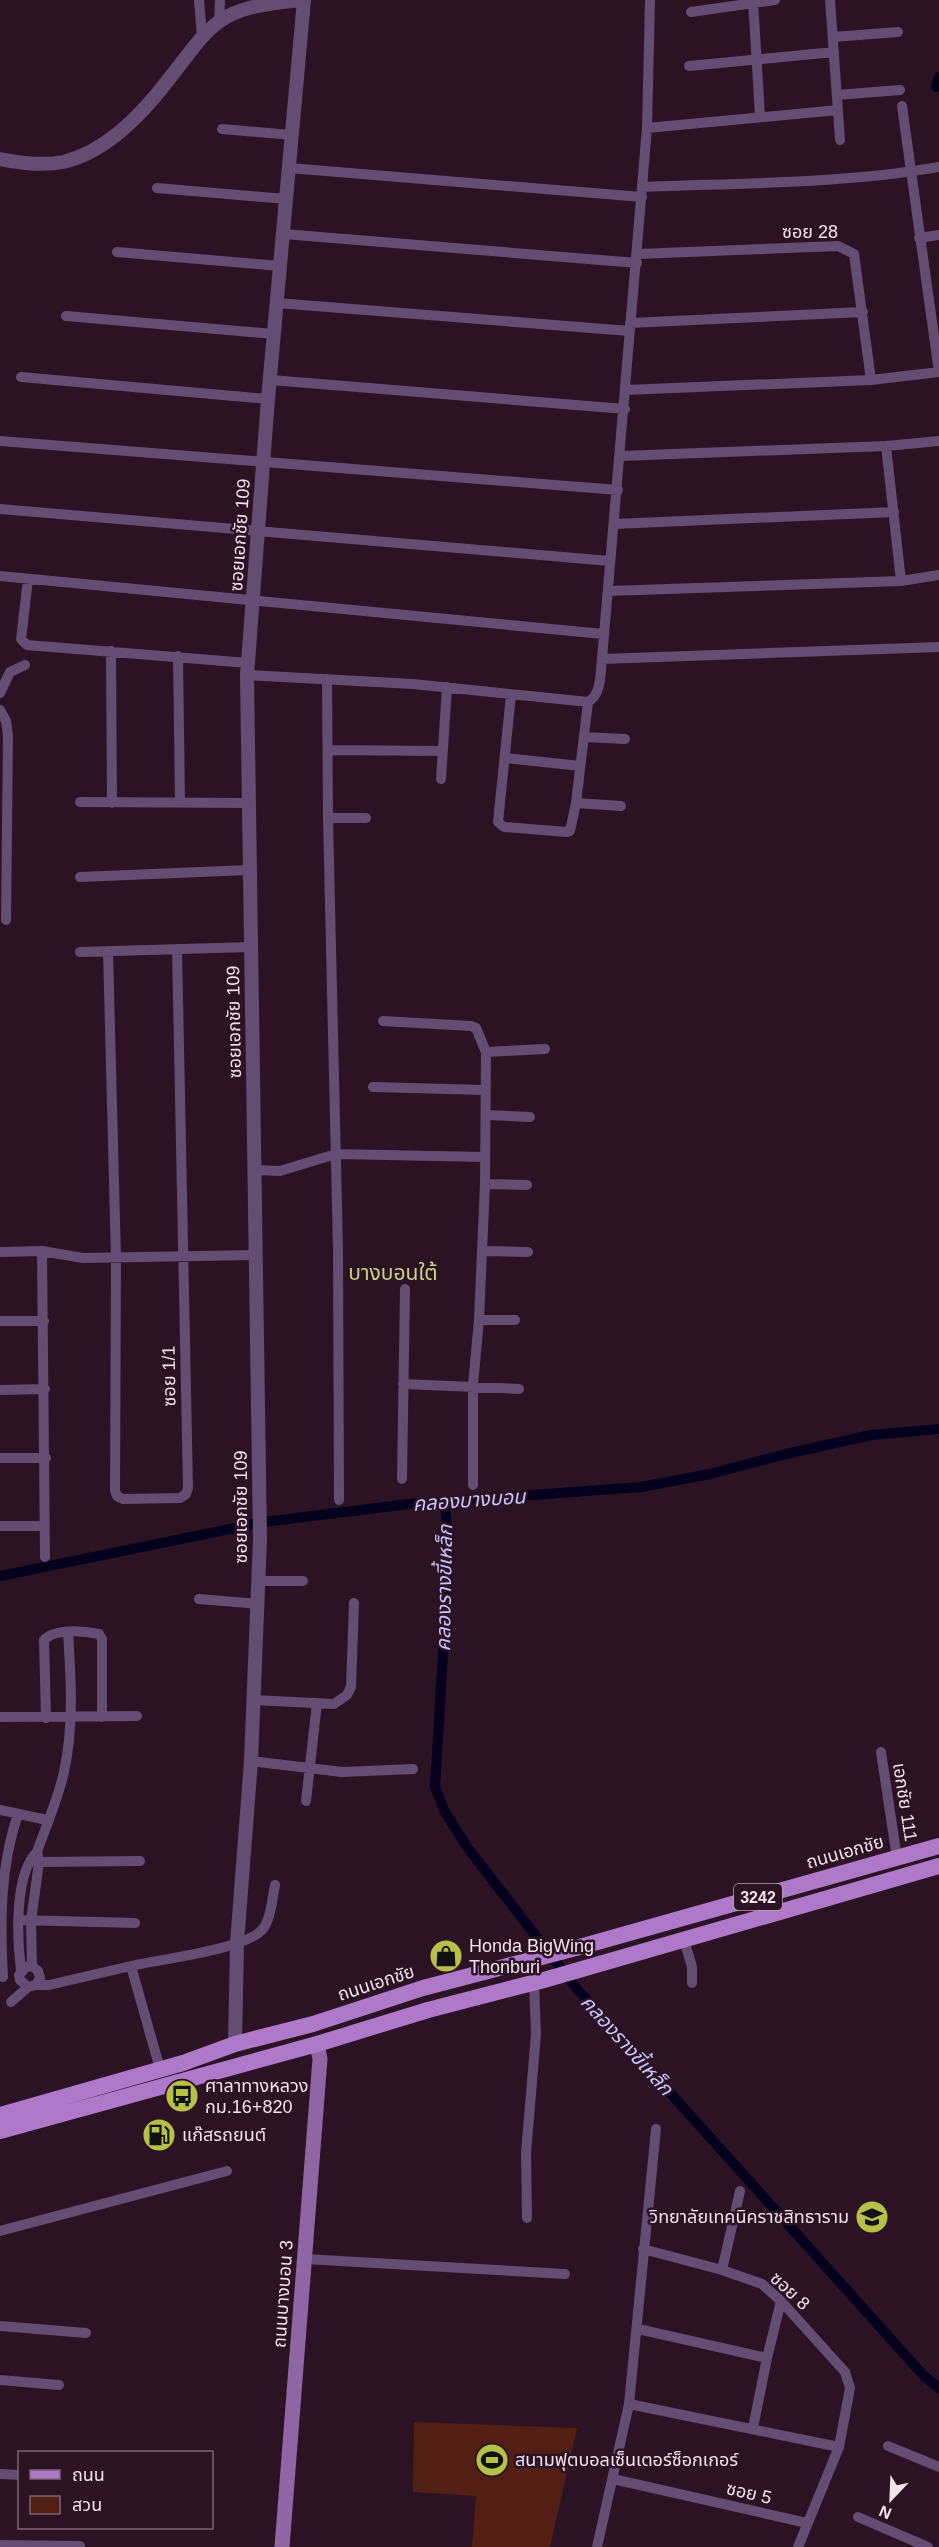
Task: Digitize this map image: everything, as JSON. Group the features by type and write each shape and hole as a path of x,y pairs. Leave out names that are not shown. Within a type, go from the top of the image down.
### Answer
{"main road":[{"name":"ถนนเอกชัย","path":"0,2115 160,2069 235,2044 313,2024 423,1988 538,1959 939,1846"},
{"name":"3242","path":"0,2131 317,2044 428,2010 539,1981 939,1866"},
{"path":"313,2024 317,2044"},
{"name":"ถนนบางบอน 3","path":"282,2547 320,2059 317,2044"},
{"path":"70,2095 76,2111"}],"street":[{"path":"199,0 202,37"},
{"path":"219,21 220,0"},
{"path":"0,159 42,164 61,162 80,157 97,148 162,89 202,37 219,21 247,8 299,0"},
{"name":"ซอยเอกชัย 109","path":"235,2044 237,1944 251,1761 260,1539 247,669 268,399 304,0"},
{"path":"28,579 21,639 27,645 178,656 247,669 327,679 447,687 588,702 595,698 598,692 602,659 637,259 647,128 650,0"},
{"path":"691,12 753,1 775,0"},
{"path":"830,0 840,140"},
{"path":"753,1 760,116"},
{"path":"833,37 898,32"},
{"path":"689,66 834,52"},
{"path":"837,95 900,90"},
{"path":"626,390 871,380 939,372 935,304 919,238 902,106"},
{"path":"647,128 838,110"},
{"path":"222,129 292,135"},
{"path":"290,168 642,192 910,172 939,167"},
{"path":"157,188 286,199"},
{"path":"284,234 637,259"},
{"path":"919,238 939,236"},
{"name":"ซอย 28","path":"637,259 838,246 845,248 854,254 871,380"},
{"path":"117,252 280,266"},
{"path":"277,303 630,327 862,312"},
{"path":"66,316 274,334"},
{"path":"21,376 268,399"},
{"path":"270,380 624,409"},
{"path":"0,441 618,490"},
{"path":"621,456 885,446 939,441"},
{"path":"885,446 901,581"},
{"path":"0,509 610,561"},
{"path":"614,524 894,513"},
{"path":"608,591 901,581 939,575"},
{"path":"0,576 603,634"},
{"path":"602,659 939,647"},
{"path":"111,651 112,803"},
{"path":"178,656 180,803"},
{"path":"0,693 10,672 25,666"},
{"path":"327,679 336,1154 339,1500"},
{"path":"441,778 447,687"},
{"path":"511,695 498,822 500,825 567,832 572,827 588,702"},
{"path":"0,710 6,721 8,736 3,896 6,920"},
{"path":"584,737 625,740"},
{"path":"329,750 443,751"},
{"path":"505,758 580,766"},
{"path":"80,802 248,803"},
{"path":"576,802 621,806"},
{"path":"328,818 366,818"},
{"path":"80,877 249,870"},
{"path":"80,952 250,947"},
{"name":"ซอย 1/1","path":"116,1258 115,1491 117,1496 123,1499 180,1498 186,1494 188,1488 177,949"},
{"path":"108,951 116,1258"},
{"path":"383,1021 471,1026 476,1029 486,1052 482,1251 473,1385 473,1485"},
{"path":"486,1052 544,1049"},
{"path":"373,1087 484,1090"},
{"path":"486,1115 530,1118"},
{"path":"255,1170 280,1171 336,1154 485,1157"},
{"path":"484,1184 527,1185"},
{"path":"0,1252 42,1251 83,1258 256,1255"},
{"path":"42,1251 46,1458 45,1557"},
{"path":"482,1251 528,1252"},
{"path":"402,1479 405,1289"},
{"path":"479,1320 515,1320"},
{"path":"0,1321 44,1321"},
{"path":"403,1384 473,1385 519,1389"},
{"path":"0,1390 45,1389"},
{"path":"0,1458 46,1458"},
{"path":"0,1526 45,1526"},
{"path":"259,1581 303,1581"},
{"path":"199,1599 258,1604"},
{"path":"254,1700 334,1704 348,1695 351,1687 354,1603"},
{"path":"46,1718 44,1640 51,1634 68,1632 99,1634 102,1639 102,1717"},
{"path":"26,1968 18,1950 22,1884 35,1858 63,1774 71,1718 68,1632"},
{"path":"306,1801 317,1703"},
{"path":"0,1717 138,1716"},
{"name":"เอกชัย 111","path":"881,1752 897,1858"},
{"path":"251,1761 309,1769 366,1772 413,1769"},
{"path":"0,1810 47,1820"},
{"path":"3,1977 0,1931 3,1884 9,1847 18,1814"},
{"path":"35,1858 140,1861"},
{"path":"35,1858 26,1968 20,1980 32,1986 49,1985 237,1944 256,1934 265,1925 275,1886"},
{"path":"19,1920 135,1923"},
{"path":"684,1940 692,1967 692,1983"},
{"path":"131,1966 160,2069"},
{"path":"10,2002 40,1978 38,1971 26,1968"},
{"path":"527,2218 526,2153 539,1981"},
{"path":"597,2547 629,2404 656,2129"},
{"path":"0,2231 227,2171"},
{"path":"722,2270 740,2192"},
{"name":"ซอย 8","path":"644,2249 722,2270 762,2284 781,2301 845,2372 850,2388 839,2447"},
{"path":"305,2259 565,2274"},
{"path":"753,2428 781,2301"},
{"path":"0,2326 86,2333"},
{"path":"638,2329 767,2358"},
{"path":"0,2380 59,2385"},
{"path":"629,2404 839,2447 798,2547"},
{"path":"888,2446 939,2467"},
{"path":"0,2474 18,2475"},
{"name":"ซอย 5","path":"613,2479 807,2523"},
{"path":"858,2517 927,2547"},
{"path":"0,2545 80,2546"}],"green space":[{"name":"สนามฟุตบอลเซ็นเตอร์ซ็อกเกอร์","path":"414,2422 577,2428 550,2547 472,2547 476,2496 413,2492"}],"waterway":[{"path":"936,87 939,77"},
{"name":"คลองบางบอน","path":"0,1576 264,1522 409,1504 641,1487 710,1474 871,1435 939,1429"},
{"name":"คลองรางขี้เหล็ก","path":"445,1503 449,1555 435,1787 444,1810 467,1847 577,1989 924,2376 939,2388"}],"place":[{"name":"Honda BigWing Thonburi","path":"446,1956"},
{"name":"ศาลาทางหลวง กม.16+820","path":"182,2096"},
{"name":"แก๊สรถยนต์","path":"159,2135"},
{"name":"วิทยาลัยเทคนิคราชสิทธาราม","path":"872,2217"},
{"name":"สนามฟุตบอลเซ็นเตอร์ซ็อกเกอร์","path":"492,2460"}],"district":[{"name":"บางบอนใต้","path":"393,1272"}]}
